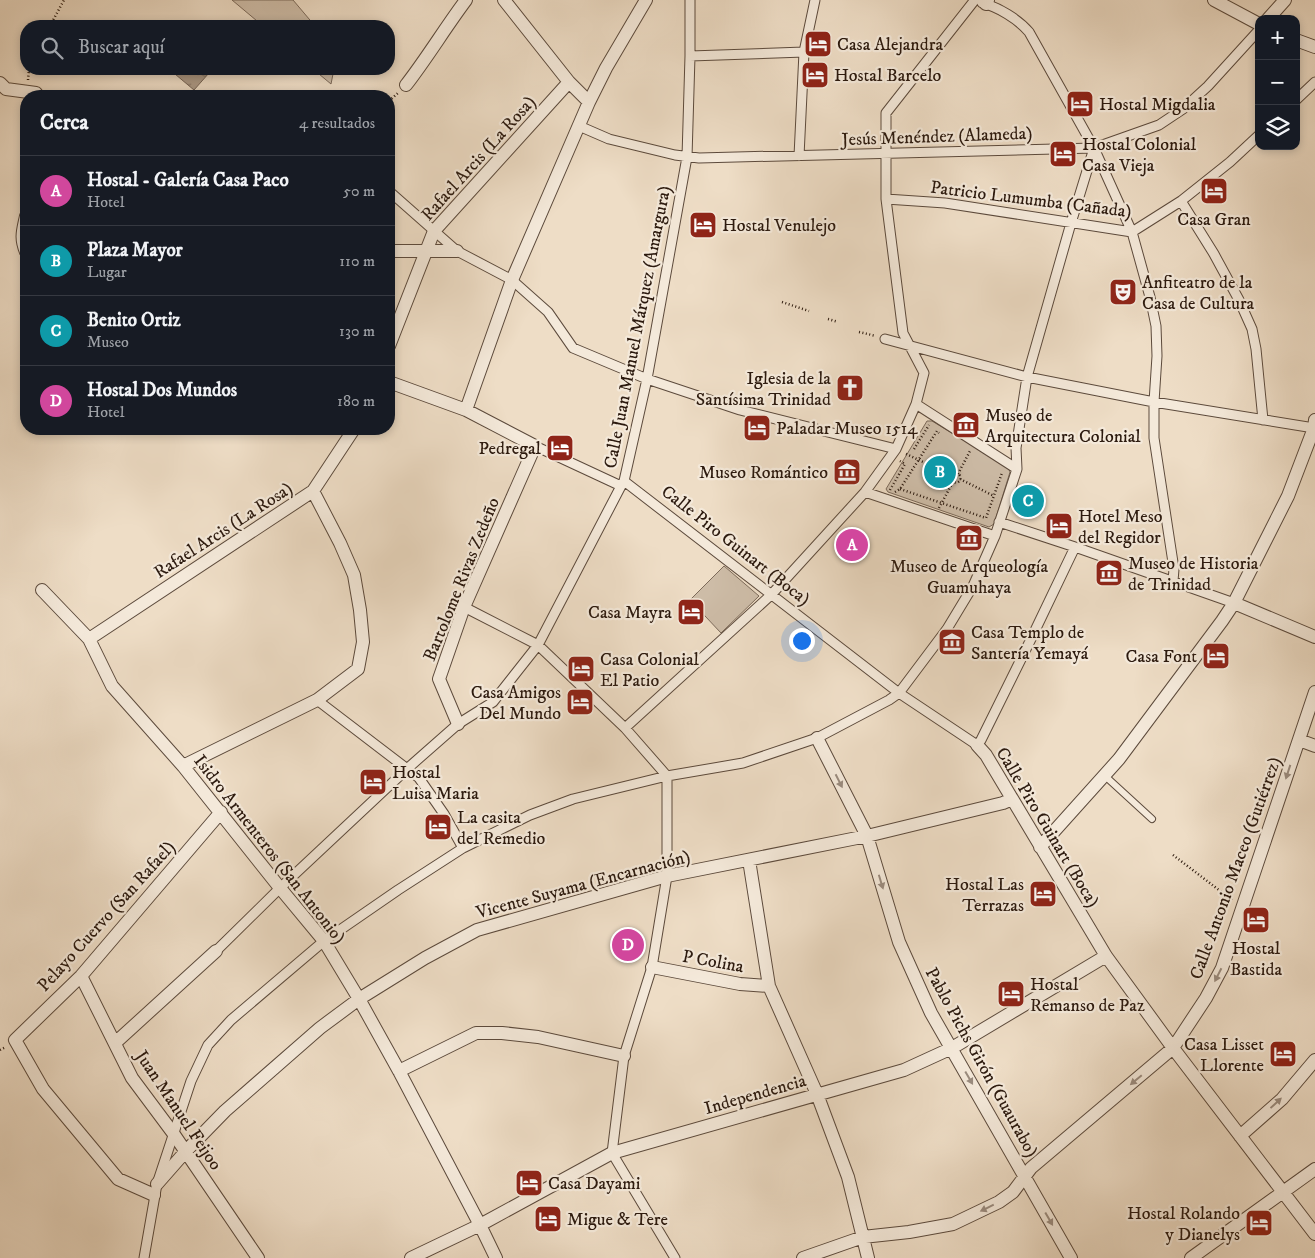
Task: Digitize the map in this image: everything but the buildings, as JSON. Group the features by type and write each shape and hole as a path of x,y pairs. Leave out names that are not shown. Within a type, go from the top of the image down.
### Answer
{"street":[{"path":"406,85 466,0"},
{"path":"504,0 569,82 589,102"},
{"path":"466,410 512,280 589,102 606,68 646,0"},
{"name":"Calle Juan Manuel Márquez (Amargura)","path":"216,951 408,768 458,724 492,702 538,645 623,483 647,379 687,158 690,0"},
{"path":"799,156 804,52 815,0"},
{"path":"1214,0 1255,22"},
{"path":"1272,15 1285,0"},
{"path":"625,728 771,595 865,492 893,452 916,404 924,373 902,333 886,199 886,113 980,1 1014,18 1028,32 1094,148 1132,232 1156,326 1157,356 1154,438 1174,569 1173,581"},
{"name":"Jesús Menéndez (Alameda)","path":"579,126 608,139 687,158 1094,148 1159,124 1184,109 1208,86 1255,34"},
{"path":"1300,41 1315,47"},
{"path":"690,56 804,52"},
{"name":"Rafael Arcis (La Rosa)","path":"395,331 434,231 569,82"},
{"path":"1300,96 1315,82"},
{"path":"0,83 6,89 20,91"},
{"name":"Patricio Lumumba (Cañada)","path":"886,199 945,203 1132,232 1181,201 1255,140"},
{"path":"144,1258 155,1190 191,1081 208,1045 231,1020 324,941 463,848 530,815 573,799 667,776 743,763 817,738 890,700 899,693 947,629 973,586 995,536 1017,469 1016,448 1027,377 1094,148"},
{"path":"395,196 457,251 512,280 548,312 573,348 647,379 740,410 893,452"},
{"path":"1181,201 1214,254 1239,300 1252,329 1263,420"},
{"path":"395,250 457,251"},
{"path":"885,339 1027,377 1154,402 1263,420 1315,425 1288,496 1234,603 1135,738 1104,776 1040,847"},
{"path":"395,384 466,410 535,446"},
{"path":"916,404 1017,469"},
{"name":"Rafael Arcis (La Rosa)","path":"89,639 313,491 350,435"},
{"name":"Calle Piro Guinart (Boca)","path":"535,446 623,483 899,693 977,745 986,755 1106,956 1173,1048 1315,1234"},
{"name":"Bartolome Rivas Zedeño","path":"458,724 439,679 464,607 535,446"},
{"path":"184,766 318,700 358,669 363,642 354,576 340,543 313,491"},
{"path":"865,492 995,536"},
{"path":"999,522 1075,546 1234,603 1315,637"},
{"path":"977,745 1030,641 1075,546"},
{"name":"Isidro Armenteros (San Antonio)","path":"42,590 89,639 112,686 184,766 324,941 399,1071 496,1258"},
{"path":"464,607 538,645 625,728 667,776 667,876 652,968 624,1056 612,1153 675,1258"},
{"name":"Calle Antonio Maceo (Gutiérrez)","path":"803,1258 863,1237 909,1232 953,1224 999,1202 1013,1192 1038,1162 1173,1048 1206,998 1222,968 1315,692"},
{"path":"318,700 419,778 444,814 463,848"},
{"name":"Pablo Pichs Girón (Guaurabo)","path":"817,738 867,836 899,942 931,1013 1071,1258"},
{"path":"1299,740 1315,746"},
{"name":"Vicente Suyama (Encarnación)","path":"155,1190 186,1151 225,1111 320,1028 359,999 425,958 477,930 667,876 867,836 1004,803 1012,799"},
{"name":"Pelayo Cuervo (San Rafael)","path":"155,1190 118,1179 43,1088 15,1040 82,976 220,812"},
{"path":"749,860 769,986 817,1094 848,1178 868,1258"},
{"path":"115,1042 216,951"},
{"name":"Independencia","path":"411,1258 480,1225 612,1153 904,1070 952,1048 1106,956"},
{"name":"P Colina","path":"652,968 740,984 769,986"},
{"name":"Juan Manuel Feijoo","path":"82,976 132,1078 173,1132 258,1258"},
{"path":"399,1071 476,1033 502,1033 538,1037 624,1056"},
{"path":"1240,1136 1282,1098 1315,1060"},
{"path":"1191,1258 1315,1168"}],"lane":[{"path":"1104,776 1152,819"}],"path":[{"path":"53,20 64,0"},
{"path":"782,302 810,311"},
{"path":"828,319 838,322"},
{"path":"859,332 885,339"},
{"path":"914,449 930,423"},
{"path":"945,436 937,431 900,489 941,505 986,518 1002,472 994,467"},
{"path":"960,480 958,474 972,447"},
{"path":"890,490 905,464 893,452"},
{"path":"907,454 951,476 953,482 941,505"},
{"path":"951,476 955,473 958,474"},
{"path":"953,482 960,480 999,498"},
{"path":"1172,855 1243,908"}],"shaded area":[{"path":"232,0 293,0 310,20 256,20"},
{"path":"320,75 333,75 331,84"},
{"path":"927,421 932,421 1008,467 1010,472 994,524 989,527 888,492 886,489"},
{"path":"724,566 759,596 721,633 690,600"}],"water":[{"path":"176,75 207,75 194,90"}],"place":[{"name":"Casa Alejandra","path":"818,44"},
{"name":"Hostal Barcelo","path":"815,75"},
{"name":"Hostal Migdalia","path":"1080,104"},
{"name":"Hostal Colonial Casa Vieja","path":"1063,154"},
{"name":"Casa Gran","path":"1214,191"},
{"name":"Hostal Venulejo","path":"703,225"},
{"name":"Anfiteatro de la Casa de Cultura","path":"1123,292"},
{"name":"Iglesia de la Santísima Trinidad","path":"850,388"},
{"name":"Museo de Arquitectura Colonial","path":"966,425"},
{"name":"Paladar Museo 1514","path":"757,428"},
{"name":"Pedregal","path":"560,448"},
{"name":"Museo Romántico","path":"847,472"},
{"name":"Plaza Mayor","path":"940,472"},
{"name":"Benito Ortiz","path":"1028,501"},
{"name":"Hotel Meso del Regidor","path":"1059,526"},
{"name":"Museo de Arqueología Guamuhaya","path":"969,538"},
{"name":"Hostal - Galería Casa Paco","path":"852,545"},
{"name":"Museo de Historia de Trinidad","path":"1109,573"},
{"name":"Casa Mayra","path":"691,612"},
{"name":"Casa Templo de Santería Yemayá","path":"952,642"},
{"name":"Casa Font","path":"1216,656"},
{"name":"Casa Colonial El Patio","path":"581,669"},
{"name":"Casa Amigos Del Mundo","path":"580,702"},
{"name":"Hostal Luisa Maria","path":"373,782"},
{"name":"La casita del Remedio","path":"438,827"},
{"name":"Hostal Las Terrazas","path":"1043,894"},
{"name":"Hostal Bastida","path":"1256,920"},
{"name":"Hostal Dos Mundos","path":"628,945"},
{"name":"Hostal Remanso de Paz","path":"1011,994"},
{"name":"Casa Lisset Llorente","path":"1283,1054"},
{"name":"Casa Dayami","path":"529,1183"},
{"name":"Migue & Tere","path":"548,1219"},
{"name":"Hostal Rolando y Dianelys","path":"1259,1223"}]}
